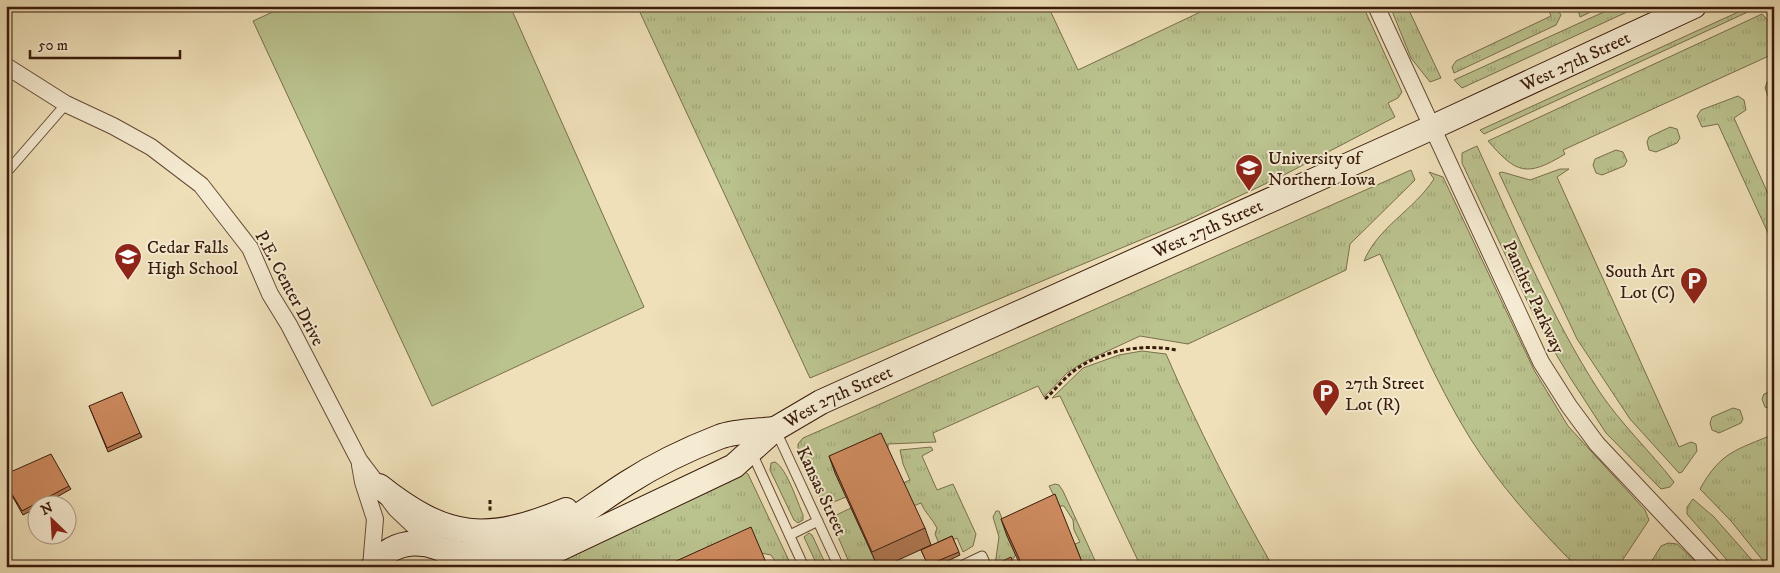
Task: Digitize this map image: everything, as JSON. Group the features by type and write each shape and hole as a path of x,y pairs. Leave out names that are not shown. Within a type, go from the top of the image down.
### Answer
{"main road":[{"name":"West 27th Street","path":"521,567 734,466 747,442 775,429 821,402 1433,127 1694,6"},
{"path":"379,486 400,503 440,524 462,530 491,532 531,525 629,482 720,436 747,442"},
{"path":"372,567 378,559 392,548 408,543 427,543 470,555 486,555 518,549 543,538 629,482"},
{"path":"547,567 582,538"},
{"path":"440,548 463,567"}],"street":[{"name":"Panther Parkway","path":"1376,6 1541,362 1569,406 1598,444 1713,567"},
{"name":"P.E. Center Drive","path":"6,66 66,104 113,126 151,147 201,185 250,248 270,294 289,326 359,460 396,509 440,548"},
{"name":"P.E. Center Drive","path":"359,460 363,482 375,519 372,567"}],"lane":[{"path":"6,173 66,104"},
{"name":"Kansas Street","path":"775,429 839,567"},
{"path":"747,442 804,567"},
{"path":"790,535 818,521"},
{"path":"959,567 982,556 987,567"}],"path":[{"path":"1045,399 1077,369 1109,354 1142,347 1176,350"}],"green space":[{"path":"286,6 510,6 644,307 432,406 253,21"},
{"path":"637,6 1048,6 1078,70 1213,6 1363,6 1402,92 1398,98 1388,103 1395,117 1280,177 1186,221 810,378"},
{"path":"1390,6 1407,6 1441,78 1430,82 1411,58"},
{"path":"1547,6 1555,6 1561,15 1556,25 1454,73 1452,67 1456,61 1551,16"},
{"path":"1577,6 1603,6 1580,17"},
{"path":"1617,6 1640,6 1462,88 1454,80"},
{"path":"1747,8 1752,10 1484,134 1480,130"},
{"path":"1762,14 1774,27 1774,52 1771,55 1563,150 1565,154 1552,162 1531,169 1514,166 1488,141"},
{"path":"1774,79 1774,98 1768,96 1765,88 1767,82"},
{"path":"1738,96 1744,100 1746,110 1734,118 1774,207 1774,246 1718,124 1702,127 1697,116 1701,110"},
{"path":"1670,127 1677,129 1680,138 1677,143 1656,152 1649,150 1647,142 1649,137"},
{"path":"1477,146 1534,271 1581,362 1608,403 1674,482 1670,487 1661,489 1606,433 1539,326 1462,163 1462,153"},
{"path":"1616,150 1623,152 1627,161 1624,166 1602,175 1596,173 1593,165 1595,159"},
{"path":"1560,169 1569,169 1557,177 1679,447 1691,442 1696,444 1697,451 1682,472 1679,473 1630,419 1577,339 1499,173 1502,172 1530,180"},
{"path":"1411,170 1415,180 1350,244 1346,270 1188,344 1140,336 1084,362 1067,373 1044,397 1038,386 933,433 936,442 888,444 888,449 846,497 824,506 798,450 798,444 803,438"},
{"path":"1429,172 1443,177 1534,370 1568,426 1645,510 1649,520 1618,567 1577,567 1520,506 1482,456 1457,416 1422,348 1380,254 1364,261 1378,238 1426,190 1434,179"},
{"path":"1142,351 1166,354 1216,462 1273,567 1141,567 1060,396 1052,398 1083,368 1119,355"},
{"path":"1774,390 1774,408 1765,407 1762,399 1764,394"},
{"path":"1733,408 1740,410 1743,419 1741,423 1719,433 1712,430 1710,423 1712,417"},
{"path":"1774,434 1774,567 1768,567 1731,521 1700,489 1715,467 1731,453"},
{"path":"931,447 933,450 922,456 937,490 953,484 976,534 973,546 963,552 957,538 940,546 935,534 937,528 935,524 921,503 913,506 903,483 910,480 903,464 900,450"},
{"path":"775,462 788,478 803,515 803,520 798,523 794,520 770,470 771,463"},
{"path":"742,470 748,474 792,567 779,567 771,555 761,553 707,567 531,567"},
{"path":"1059,485 1063,491 1098,567 1084,567 1075,544 1080,542 1074,530 1073,520 1064,506 1059,506 1049,486"},
{"path":"1693,499 1714,517 1758,567 1733,567 1687,514 1687,507"},
{"path":"851,508 878,567 851,567 830,518"},
{"path":"996,511 999,511 1016,554 1012,561 1000,567 995,565 999,537 993,517"},
{"path":"809,533 812,535 827,567 818,567 804,537"},
{"path":"1668,543 1677,544 1701,567 1648,567 1661,546"}],"building":[{"path":"122,392 140,433 107,448 89,406"},
{"path":"881,433 925,528 872,552 829,456"},
{"path":"51,454 69,486 50,496 28,496 28,508 22,511 6,484 6,474"},
{"path":"1055,494 1084,567 1023,567 1001,519"},
{"path":"751,527 768,567 663,567"},
{"path":"952,536 959,552 928,565 921,550"},
{"path":"1011,557 1015,567 996,567 995,565"}],"place":[{"name":"University of Northern Iowa","path":"1249,192"},
{"name":"Cedar Falls High School","path":"128,281"},
{"name":"South Art Lot (C)","path":"1694,305"},
{"name":"27th Street Lot (R)","path":"1326,417"}]}
